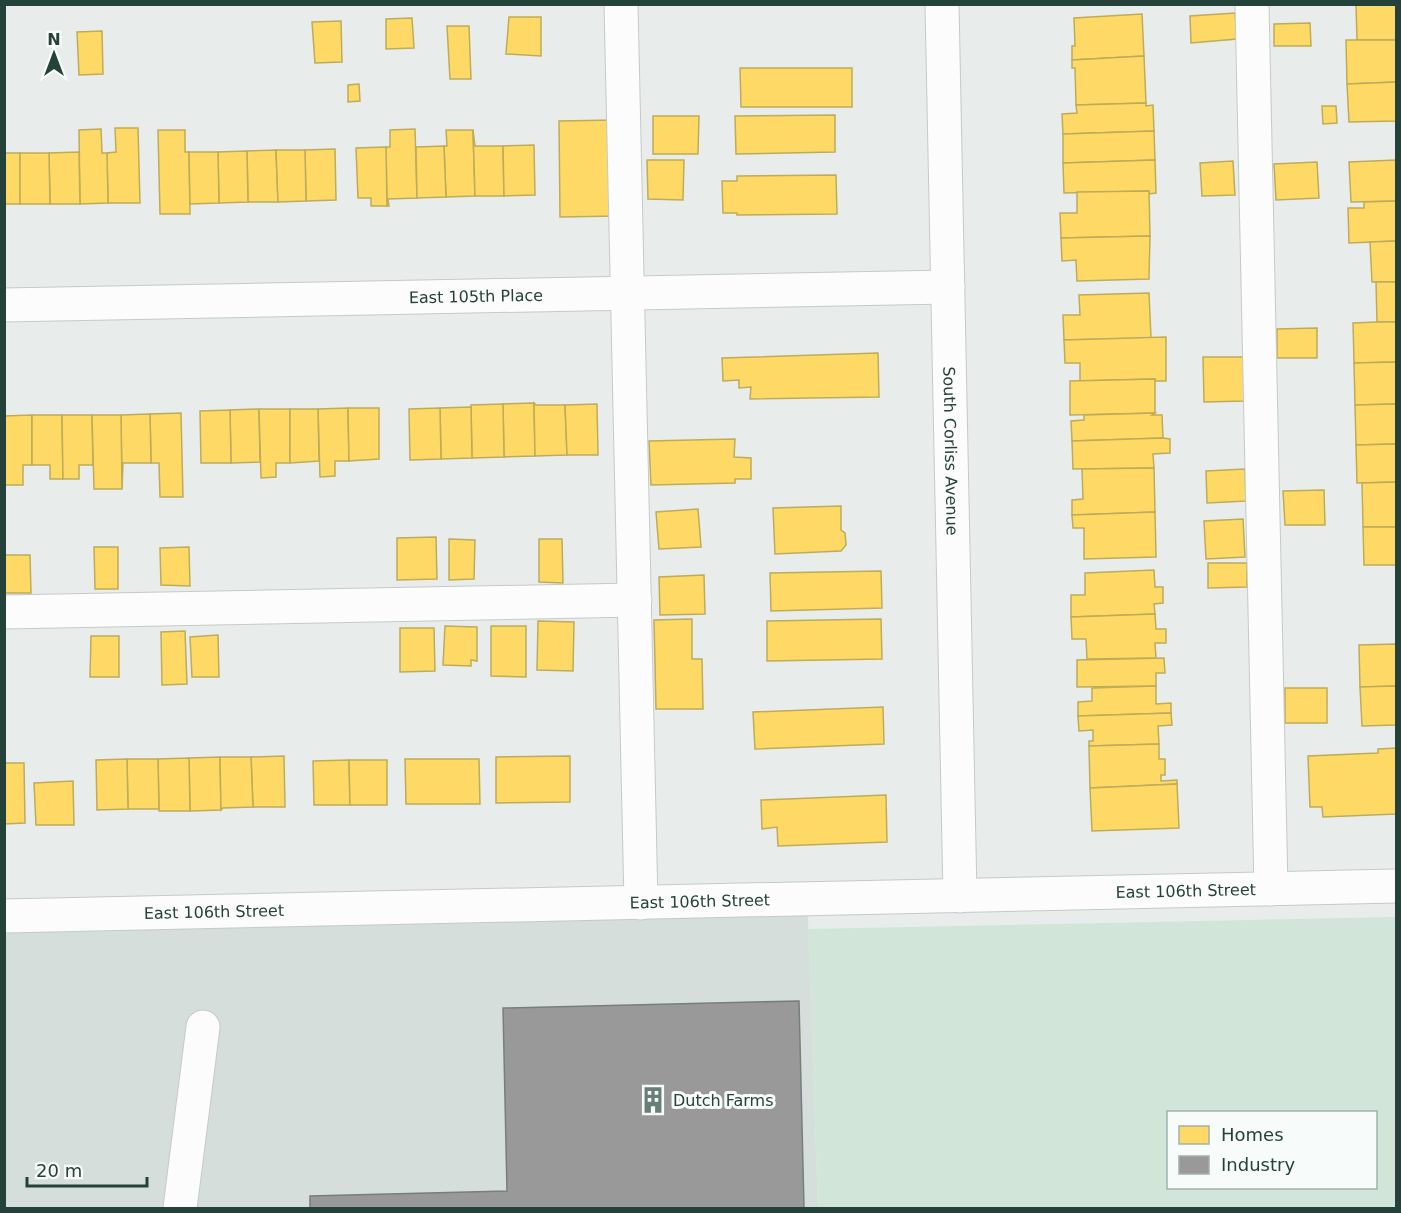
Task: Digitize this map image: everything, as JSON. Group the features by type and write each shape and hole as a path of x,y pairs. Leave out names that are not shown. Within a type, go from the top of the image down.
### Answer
{"street":[{"path":"621,4 641,903"},
{"name":"South Corliss Avenue","path":"942,4 960,896"},
{"path":"1252,4 1271,889"},
{"name":"East 105th Place","path":"4,305 948,287"},
{"path":"4,612 635,600"},
{"name":"East 106th Street","path":"4,916 1396,886"},
{"path":"180,1209 203,1027"}],"shaded area":[{"path":"807,892 818,1208 5,1208 4,910"}],"green space":[{"path":"1396,917 1396,1208 818,1208 808,929"}],"building: Homes":[{"path":"1356,4 1396,4 1396,40 1357,40"},
{"path":"1235,13 1237,39 1191,43 1190,16"},
{"path":"1142,14 1144,56 1072,60 1072,46 1075,46 1074,18"},
{"path":"509,17 541,17 541,56 506,54"},
{"path":"412,18 414,48 386,49 386,19"},
{"path":"341,21 342,62 315,63 312,22"},
{"path":"1310,23 1311,46 1274,46 1274,24"},
{"path":"447,26 469,26 471,79 450,79"},
{"path":"102,31 103,74 79,75 77,32"},
{"path":"1346,40 1396,40 1396,82 1347,84"},
{"path":"1144,56 1146,103 1076,105 1075,68 1072,68 1072,60"},
{"path":"740,68 852,68 852,107 741,107"},
{"path":"1396,82 1396,121 1349,122 1347,84"},
{"path":"359,84 360,101 348,102 348,85"},
{"path":"1146,103 1146,106 1153,105 1154,131 1063,134 1062,114 1077,113 1076,105"},
{"path":"1322,106 1336,106 1337,123 1323,124"},
{"path":"835,115 835,152 736,154 735,116"},
{"path":"653,116 699,116 698,154 653,154"},
{"path":"614,120 615,216 560,217 559,121"},
{"path":"115,128 138,128 140,203 108,203 107,153 116,152"},
{"path":"101,129 102,153 107,153 108,203 80,204 79,130"},
{"path":"415,129 417,198 388,199 389,206 387,206 386,147 390,147 390,130"},
{"path":"158,130 185,130 185,152 189,152 190,214 160,214"},
{"path":"446,130 473,130 475,196 446,197 444,146 447,146"},
{"path":"473,130 475,146 503,146 504,196 475,196"},
{"path":"1154,131 1155,160 1063,163 1063,134"},
{"path":"534,145 535,195 504,196 503,146"},
{"path":"444,146 446,197 417,198 416,147"},
{"path":"386,147 387,206 371,206 371,198 358,198 356,148"},
{"path":"335,149 336,200 306,201 305,150"},
{"path":"276,150 278,202 248,202 247,151"},
{"path":"276,150 305,150 306,201 278,202"},
{"path":"247,151 248,202 219,203 218,152"},
{"path":"79,152 80,204 50,204 49,153"},
{"path":"189,152 218,152 219,203 190,204"},
{"path":"4,153 20,153 20,204 4,204"},
{"path":"20,153 49,153 50,204 20,204"},
{"path":"647,160 684,160 683,200 648,199"},
{"path":"1155,160 1156,193 1149,194 1149,191 1064,193 1063,163"},
{"path":"1396,160 1396,201 1351,202 1349,162"},
{"path":"1233,161 1235,195 1202,196 1200,163"},
{"path":"1317,162 1319,198 1276,200 1274,164"},
{"path":"836,175 837,214 737,215 737,213 723,213 722,181 737,181 737,176"},
{"path":"1149,191 1150,236 1061,238 1060,213 1077,213 1077,192"},
{"path":"1396,201 1396,241 1349,243 1348,208 1364,208 1364,202"},
{"path":"1150,236 1149,279 1077,281 1076,260 1062,261 1061,238"},
{"path":"1396,241 1396,282 1372,282 1370,242"},
{"path":"1376,282 1396,282 1396,322 1377,322"},
{"path":"1149,293 1151,338 1064,340 1063,315 1080,315 1079,295"},
{"path":"1396,322 1396,362 1354,363 1353,323"},
{"path":"1317,328 1317,358 1277,358 1277,329"},
{"path":"1166,337 1166,381 1155,381 1155,379 1080,381 1080,363 1065,363 1064,340"},
{"path":"878,353 879,397 750,399 751,387 739,388 739,380 723,381 722,358"},
{"path":"1203,357 1245,357 1245,401 1204,402"},
{"path":"1396,362 1396,404 1355,405 1354,363"},
{"path":"1155,379 1155,413 1070,415 1070,381"},
{"path":"534,403 535,456 504,457 503,404"},
{"path":"534,403 536,405 565,405 567,455 535,456"},
{"path":"503,404 504,457 472,458 471,405"},
{"path":"597,404 598,455 567,455 565,405"},
{"path":"1396,404 1396,444 1356,445 1355,405"},
{"path":"471,407 472,458 441,459 440,408"},
{"path":"348,408 349,461 335,461 335,476 320,477 318,409"},
{"path":"348,408 379,408 379,459 349,461"},
{"path":"440,408 441,459 410,460 409,409"},
{"path":"259,409 260,462 231,463 230,410"},
{"path":"259,409 290,409 290,463 276,463 276,477 261,478"},
{"path":"290,409 318,409 319,461 290,463"},
{"path":"230,410 231,463 201,463 200,411"},
{"path":"181,413 183,497 160,497 159,463 151,463 150,414"},
{"path":"1155,413 1152,415 1162,415 1163,438 1072,441 1071,421 1084,420 1084,415"},
{"path":"150,414 151,463 123,463 122,489 121,415"},
{"path":"32,415 32,465 23,465 23,485 4,485 4,416"},
{"path":"32,415 62,415 63,479 50,479 50,465 32,465"},
{"path":"62,415 92,415 93,465 79,465 79,479 63,479"},
{"path":"92,415 121,415 122,489 94,489"},
{"path":"735,439 734,457 751,458 751,479 735,479 735,483 651,485 649,441"},
{"path":"1170,439 1170,453 1153,454 1154,468 1073,469 1072,441"},
{"path":"1396,444 1396,482 1357,483 1356,445"},
{"path":"1154,468 1155,512 1072,515 1072,500 1083,499 1082,469"},
{"path":"1245,469 1246,501 1207,503 1206,471"},
{"path":"1396,482 1396,527 1363,527 1362,483"},
{"path":"1324,490 1325,525 1285,525 1283,491"},
{"path":"841,506 841,530 845,533 846,545 841,551 775,554 773,508"},
{"path":"698,509 701,547 659,549 656,512"},
{"path":"1155,512 1156,557 1084,559 1084,528 1073,528 1072,515"},
{"path":"1243,519 1245,557 1206,559 1204,521"},
{"path":"1363,527 1396,527 1396,565 1364,565"},
{"path":"436,537 437,579 397,580 397,538"},
{"path":"449,539 475,540 474,579 449,580"},
{"path":"539,539 562,539 563,583 539,582"},
{"path":"94,547 118,547 118,589 95,589"},
{"path":"189,547 190,586 161,585 160,548"},
{"path":"4,555 30,555 31,593 4,593"},
{"path":"1208,563 1247,563 1247,587 1208,588"},
{"path":"1154,570 1155,587 1163,587 1163,603 1154,604 1155,614 1071,617 1071,595 1085,595 1085,573"},
{"path":"881,571 882,608 771,611 770,573"},
{"path":"704,575 705,614 660,615 659,577"},
{"path":"1155,614 1156,629 1166,629 1166,643 1155,643 1156,658 1087,659 1086,639 1072,639 1071,617"},
{"path":"692,619 692,659 702,659 703,709 656,709 654,620"},
{"path":"881,619 882,659 767,661 767,621"},
{"path":"538,621 574,622 573,671 537,670"},
{"path":"445,626 477,627 477,661 471,660 471,666 443,665"},
{"path":"491,626 526,626 526,677 491,676"},
{"path":"400,628 434,628 435,671 400,672"},
{"path":"185,631 187,684 162,685 161,632"},
{"path":"218,635 219,677 192,677 190,637"},
{"path":"91,636 119,636 119,677 90,677"},
{"path":"1396,644 1396,686 1360,687 1359,645"},
{"path":"1164,658 1165,673 1156,673 1156,686 1077,687 1077,660"},
{"path":"1156,686 1156,704 1171,703 1171,713 1078,716 1078,702 1092,701 1092,688"},
{"path":"1396,686 1396,725 1362,726 1360,687"},
{"path":"1285,688 1327,688 1327,723 1285,723"},
{"path":"883,707 884,744 755,749 753,712"},
{"path":"1171,713 1172,725 1158,726 1159,744 1089,746 1089,741 1093,741 1093,730 1079,731 1078,716"},
{"path":"1159,744 1159,759 1165,759 1165,775 1161,775 1161,781 1177,780 1177,784 1090,788 1089,746"},
{"path":"1396,748 1396,814 1323,817 1322,807 1310,807 1308,756 1378,753 1378,749"},
{"path":"284,756 285,807 253,807 251,757"},
{"path":"570,756 570,802 496,803 496,757"},
{"path":"220,757 221,810 190,811 189,758"},
{"path":"220,757 251,757 253,807 223,808 221,810"},
{"path":"189,758 190,811 159,811 158,759"},
{"path":"127,759 158,759 159,809 128,809"},
{"path":"127,759 128,809 97,810 96,760"},
{"path":"405,759 479,759 480,804 406,804"},
{"path":"349,760 350,805 314,805 313,761"},
{"path":"349,760 387,760 387,805 350,805"},
{"path":"4,763 24,763 25,823 4,824"},
{"path":"73,781 74,825 36,825 34,783"},
{"path":"1177,784 1179,828 1092,831 1090,788"},
{"path":"886,795 887,842 778,846 777,827 762,829 761,800"}],"building: Industry":[{"name":"Dutch Farms","path":"799,1001 804,1208 310,1208 310,1196 507,1191 503,1008"}],"place":[{"name":"Dutch Farms","path":"653,1100"}]}
